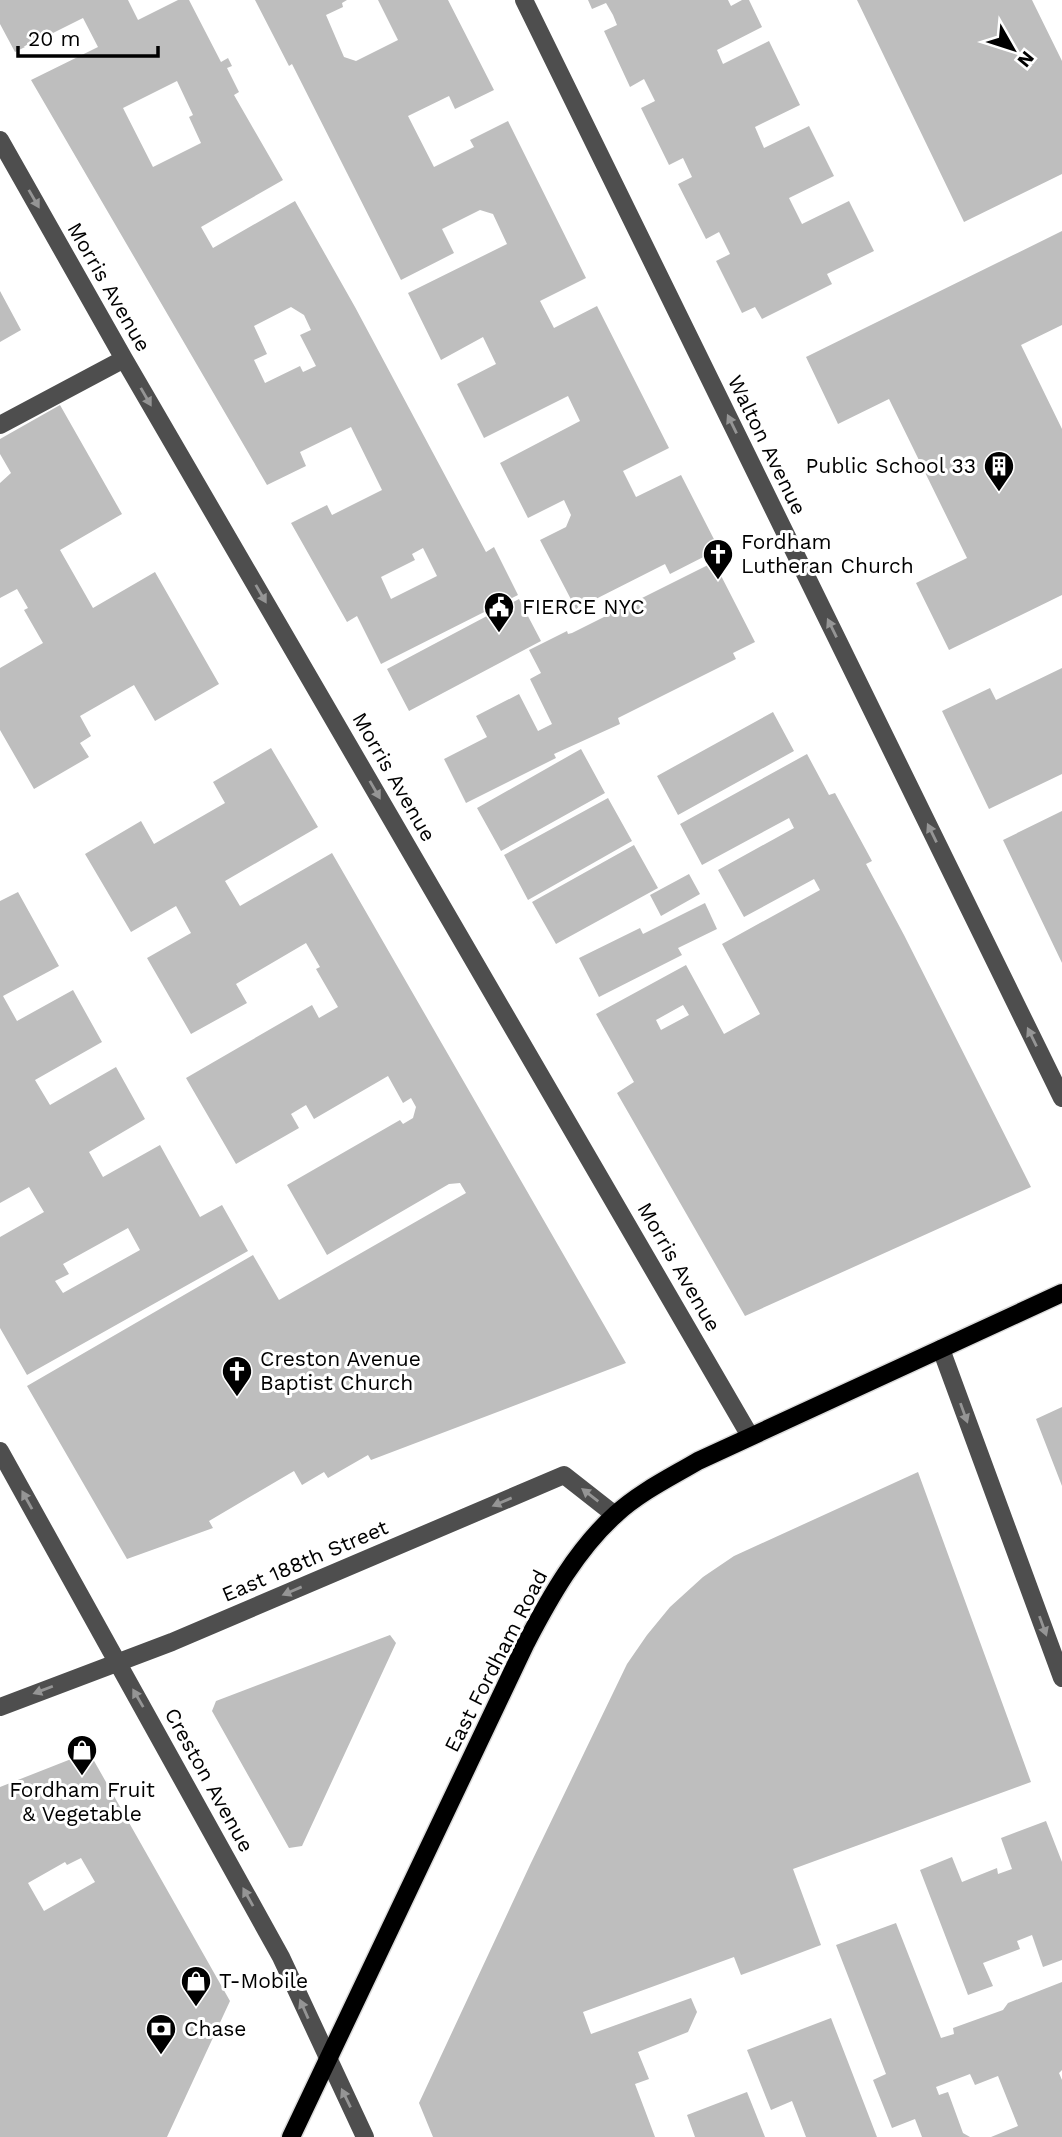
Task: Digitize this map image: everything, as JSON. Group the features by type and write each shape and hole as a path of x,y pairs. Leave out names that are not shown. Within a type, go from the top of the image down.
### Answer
{"main road":[{"name":"East Fordham Road","path":"291,2137 544,1608 578,1558 615,1515 658,1484 698,1461 1062,1293"}],"street":[{"name":"Walton Avenue","path":"524,0 1062,1098"},
{"name":"Morris Avenue","path":"0,140 124,359 750,1436"},
{"path":"0,425 124,359"},
{"path":"941,1349 1062,1678"},
{"name":"Creston Avenue","path":"0,1451 281,1957 365,2137"},
{"name":"East 188th Street","path":"0,1707 172,1642 564,1475 615,1515"}],"building":[{"path":"0,0 128,0 138,20 178,0 189,0 221,62 228,58 232,66 227,68 239,92 234,95 283,180 201,227 213,248 295,201 486,552 494,547 518,595 381,664 357,616 347,622 291,523 327,505 332,515 382,490 351,427 300,452 306,466 267,485 31,80 98,47 83,18 15,52 0,24","holes":["177,81 193,115 189,117 201,143 153,167 123,108","291,307 304,315 311,330 300,335 316,366 303,372 300,366 265,383 254,360 267,354 254,326","423,548 437,576 391,599 381,577 415,560 412,554"]},
{"path":"255,0 347,0 342,3 343,7 326,15 344,57 356,61 398,40 378,0 448,0 494,90 455,109 449,96 408,116 434,167 474,147 470,140 508,121 586,278 540,301 554,328 597,306 669,448 623,471 636,497 681,475 719,549 670,574 665,564 576,609 540,540 566,527 571,515 564,500 528,518 500,463 580,421 568,396 484,438 457,384 496,364 483,337 441,360 408,293 507,244 493,214 480,210 442,229 454,253 401,280 292,64 289,66"},
{"path":"588,0 728,0 731,6 742,0 749,0 762,27 717,50 723,64 769,41 800,105 755,127 764,148 809,126 834,176 789,198 802,224 849,201 874,251 827,274 832,284 762,319 755,307 742,313 716,261 730,254 719,232 706,239 678,184 692,177 683,158 669,165 641,108 655,101 644,79 630,87 604,31 617,25 613,15 606,3 592,9"},
{"path":"857,0 1032,0 1062,61 1062,174 964,222"},
{"name":"Public School 33","path":"1062,231 1062,325 1021,345 1062,429 1062,595 949,650 916,583 967,558 889,399 838,424 806,357"},
{"path":"0,291 21,330 0,342"},
{"path":"60,405 122,514 60,550 93,608 155,572 219,684 155,721 134,685 80,716 91,736 80,743 89,757 34,789 0,730 0,668 43,643 24,610 28,608 17,589 0,598 0,483 11,473 0,454 0,439"},
{"path":"714,562 755,642 733,653 736,659 618,718 620,724 554,754 556,758 466,803 444,759 487,737 476,716 519,694 538,731 552,724 530,679 541,673 529,650 567,631 568,634 572,633"},
{"path":"519,599 541,641 409,711 387,669"},
{"path":"1062,668 1062,774 989,809 942,711 990,688 996,700"},
{"path":"773,712 794,751 678,815 657,776"},
{"path":"271,748 318,827 225,881 240,906 332,853 626,1363 371,1460 368,1455 328,1478 324,1472 302,1485 294,1471 209,1521 213,1528 127,1559 27,1386 253,1255 279,1300 466,1193 460,1183 449,1184 327,1255 287,1185 400,1120 403,1124 413,1118 416,1107 411,1098 403,1103 388,1076 314,1119 306,1105 291,1114 299,1128 236,1164 186,1078 312,1005 319,1018 338,1007 316,969 320,967 306,943 236,984 247,1003 191,1034 147,958 191,933 176,906 131,932 85,854 141,821 154,844 225,803 213,782"},
{"path":"581,749 605,793 501,851 477,808"},
{"path":"807,754 829,795 835,793 872,861 866,864 1031,1187 745,1316 617,1093 634,1082 596,1014 686,965 724,1034 760,1014 722,944 820,890 814,879 744,917 718,870 794,828 789,818 702,865 680,824","holes":["683,1005 689,1015 661,1030 656,1020"]},
{"path":"608,798 632,841 528,900 504,855"},
{"path":"1062,811 1062,963 1003,840"},
{"path":"634,845 658,888 556,944 532,902"},
{"path":"689,874 700,894 661,916 650,895"},
{"path":"18,892 59,966 3,996 17,1021 73,990 102,1042 35,1080 50,1105 116,1067 145,1119 89,1152 103,1177 160,1145 200,1217 222,1205 248,1251 27,1375 0,1328 0,1237 44,1212 29,1187 0,1203 0,901","holes":["128,1228 140,1250 63,1293 55,1281 69,1274 63,1264"]},
{"path":"705,903 717,929 678,948 682,955 599,997 579,958 640,928 643,934"},
{"path":"1062,1407 1062,1486 1036,1419"},
{"path":"918,1472 1031,1782 793,1869 821,1945 741,1975 734,1957 583,2012 591,2034 691,1998 697,2012 688,2032 638,2052 649,2079 635,2084 655,2137 433,2137 419,2103 627,1664 647,1635 670,1607 703,1577 734,1556"},
{"path":"390,1635 396,1643 302,1846 289,1848 212,1711 216,1701"},
{"path":"89,1752 230,2001 167,2137 0,2137 0,1787","holes":["81,1858 95,1882 44,1911 28,1883 65,1862 67,1865"]},
{"path":"1046,1821 1062,1862 1062,1960 1043,1967 1032,1935 1017,1941 1020,1949 983,1963 993,1986 968,1995 920,1870 952,1857 962,1882 997,1868 998,1874 1012,1869 1001,1838"},
{"path":"896,1923 941,2038 954,2034 953,2028 1003,2010 1008,2003 1062,1982 1062,2070 1059,2073 1062,2080 1062,2137 991,2137 1018,2126 998,2076 975,2085 970,2074 936,2087 939,2095 948,2092 963,2133 970,2137 922,2137 915,2119 892,2128 873,2080 886,2074 836,1945"},
{"path":"831,2018 877,2137 806,2137 792,2101 771,2110 747,2050"},
{"path":"747,2092 765,2137 695,2137 687,2115"}],"place":[{"name":"Public School 33","path":"999,493"},
{"name":"Fordham Lutheran Church","path":"718,581"},
{"name":"FIERCE NYC","path":"499,634"},
{"name":"Creston Avenue Baptist Church","path":"237,1398"},
{"name":"Fordham Fruit & Vegetable","path":"82,1777"},
{"name":"T-Mobile","path":"196,2008"},
{"name":"Chase","path":"161,2056"}]}
